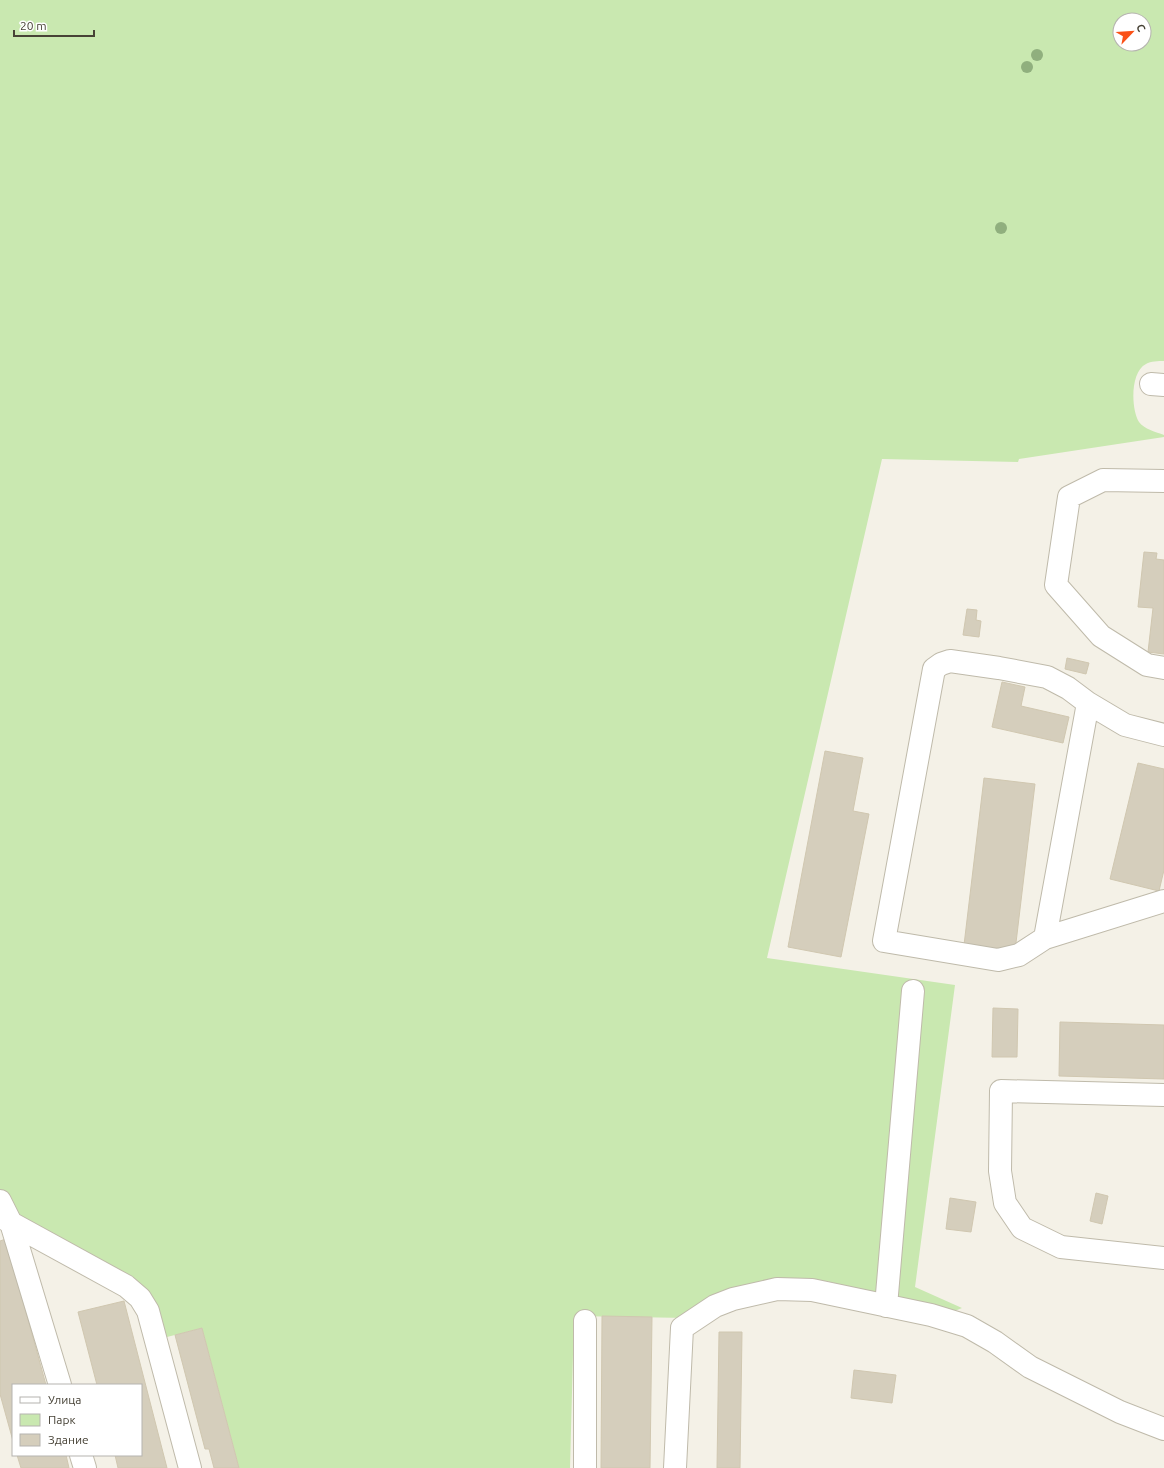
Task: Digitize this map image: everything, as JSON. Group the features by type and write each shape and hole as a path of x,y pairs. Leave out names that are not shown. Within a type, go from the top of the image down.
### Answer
{"lane":[{"path":"1164,480 1103,480 1069,497 1056,585 1101,636 1147,665 1164,668"},
{"path":"1164,735 1125,725 1088,703 1068,688 1047,677 950,661 941,664 934,669 884,941 998,960 1019,955 1045,938 1164,901"},
{"path":"1045,938 1088,703"},
{"path":"886,1306 913,991"},
{"path":"1164,1095 1001,1091 1000,1171 1005,1203 1022,1228 1061,1247 1164,1258"},
{"path":"0,1201 60,1384"},
{"path":"5,1220 126,1286 144,1303 153,1327 190,1468"},
{"path":"675,1468 682,1328 716,1306 733,1299 777,1290 812,1290 931,1315 967,1326 995,1342 1030,1367 1120,1412 1164,1429"},
{"path":"585,1321 585,1468"},
{"path":"81,1456 85,1468"}],"green space":[{"path":"0,0 1164,0 1164,361 1150,362 1141,368 1135,382 1133,400 1134,409 1139,422 1147,428 1164,435 1164,437 1019,459 1018,462 882,459 767,958 955,985 915,1287 962,1308 947,1314 903,1300 826,1281 778,1280 687,1318 574,1316 570,1468 239,1468 202,1328 167,1337 155,1307 27,1225 0,1194"}],"building":[{"path":"1144,552 1157,553 1156,559 1164,560 1164,654 1148,652 1153,608 1138,607"},
{"path":"967,609 977,610 976,620 981,621 979,637 963,635"},
{"path":"1067,658 1089,663 1086,674 1065,669"},
{"path":"1002,682 1025,687 1021,706 1069,717 1063,743 992,727"},
{"path":"825,751 863,758 853,811 869,814 841,957 788,947"},
{"path":"1138,763 1164,769 1164,870 1159,891 1110,879"},
{"path":"984,778 1035,784 1015,951 964,945"},
{"path":"993,1008 1018,1009 1017,1057 992,1057"},
{"path":"1060,1022 1164,1025 1164,1079 1059,1076"},
{"path":"1096,1193 1108,1196 1102,1224 1090,1221"},
{"path":"950,1198 976,1202 971,1232 946,1229"},
{"path":"6,1239 46,1384 12,1384 12,1437 0,1394 0,1241"},
{"path":"124,1301 167,1468 118,1468 115,1456 142,1456 142,1384 97,1384 78,1312"},
{"path":"602,1316 652,1317 650,1468 601,1468"},
{"path":"202,1328 239,1468 214,1468 209,1449 205,1449 175,1335"},
{"path":"719,1332 742,1332 740,1468 717,1468"},
{"path":"854,1370 896,1375 892,1403 851,1398"},
{"path":"17,1456 66,1456 69,1468 21,1468"}]}
